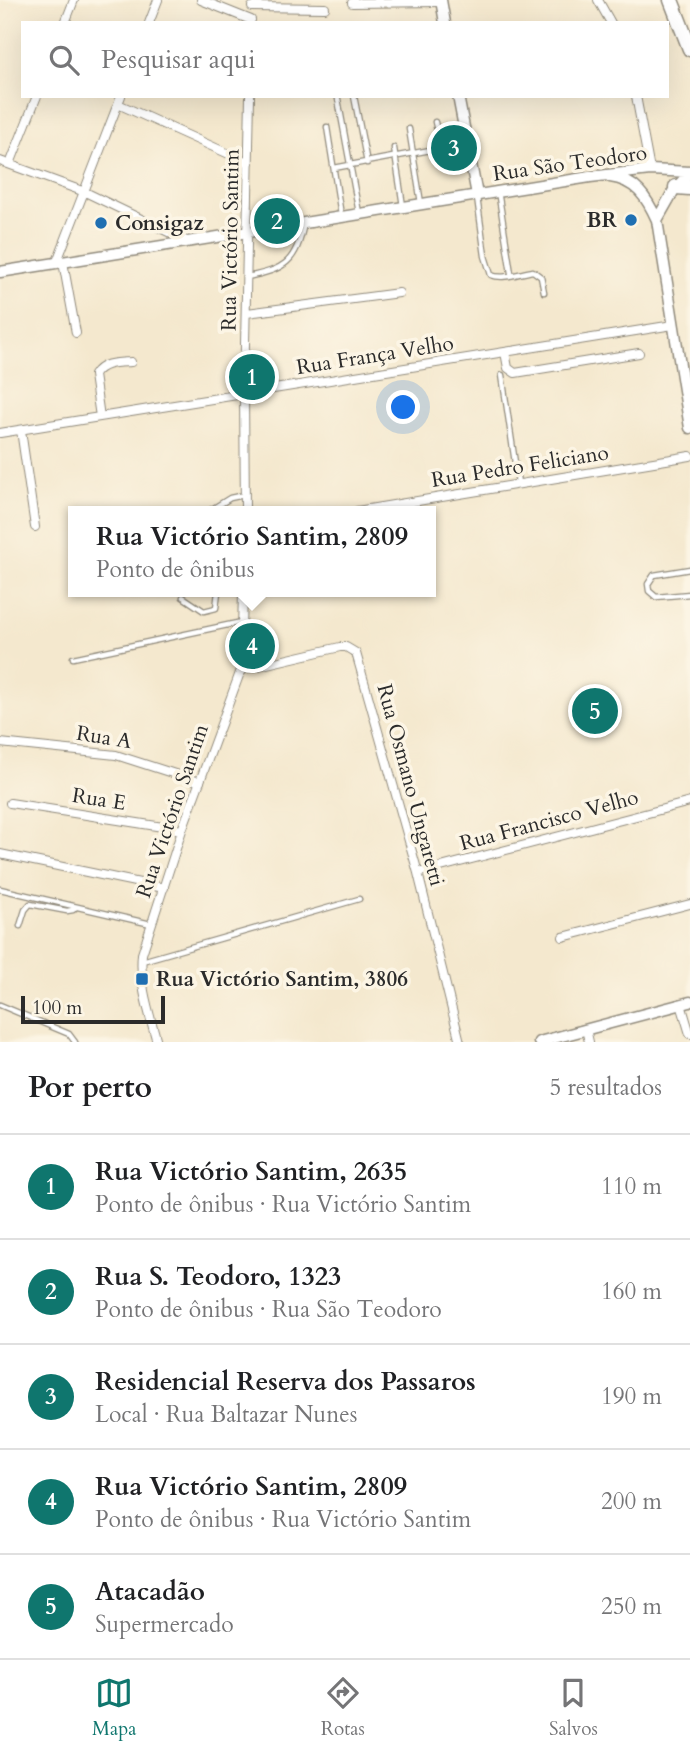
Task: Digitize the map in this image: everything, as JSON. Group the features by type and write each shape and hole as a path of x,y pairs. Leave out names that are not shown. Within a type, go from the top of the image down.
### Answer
{"highway":[{"path":"671,0 690,49"}],"main road":[{"path":"441,1 445,21"},
{"path":"458,98 477,195"},
{"name":"Rua São Teodoro","path":"0,272 590,177 650,170 690,172"},
{"path":"657,220 683,188 690,172"},
{"path":"590,177 615,177 636,187 644,194 657,220 690,428"},
{"path":"539,1042 686,1003"}],"street":[{"path":"66,21 74,0"},
{"path":"150,21 158,0"},
{"path":"201,0 251,21 252,3 325,8"},
{"path":"598,0 610,21"},
{"path":"352,3 441,1"},
{"path":"10,164 36,98"},
{"name":"Rua Victório Santim","path":"245,506 244,394 250,98"},
{"path":"636,98 650,170"},
{"path":"76,333 60,263 120,100 249,163"},
{"path":"0,161 85,192 189,242"},
{"path":"247,313 399,293"},
{"name":"Rua França Velho","path":"0,433 673,325"},
{"path":"505,352 508,368 515,373 639,353"},
{"path":"100,417 94,375 100,367 131,362"},
{"path":"21,430 35,527"},
{"name":"Rua Pedro Feliciano","path":"387,506 690,456"},
{"name":"Rua Victório Santim","path":"157,1042 143,988 141,961 182,830 241,670 243,597"},
{"name":"Rua Osmano Ungaretti","path":"241,670 340,647 346,647 356,653 418,873 460,1042"},
{"name":"Rua A","path":"0,743 116,755 200,782"},
{"name":"Rua Francisco Velho","path":"418,873 690,802"},
{"name":"Rua E","path":"10,803 182,830"},
{"path":"0,854 164,888"},
{"path":"564,937 690,904"},
{"path":"686,1003 690,1034"},
{"path":"586,1029 589,1042"}],"lane":[{"path":"354,98 366,163"},
{"path":"338,99 359,214"},
{"path":"435,121 440,148"},
{"path":"327,127 341,216"},
{"path":"409,129 421,204"},
{"path":"334,168 440,148 467,140"},
{"path":"394,148 403,207"},
{"path":"440,148 469,156"},
{"path":"498,191 511,273"},
{"path":"477,195 491,275 497,277 533,271 538,273 544,292"},
{"path":"247,277 283,266 299,246 304,222"},
{"path":"502,375 519,484"},
{"path":"217,506 230,498 245,495"},
{"path":"690,569 654,575 648,584 650,594 656,597 690,594"},
{"path":"183,597 204,611 216,608 217,597"},
{"path":"73,658 242,622"},
{"path":"0,890 151,924"},
{"path":"141,961 359,899"},
{"path":"20,926 30,904 67,911 75,907"},
{"path":"0,1005 69,1034 75,1042"}],"place":[{"name":"Residencial Reserva dos Passaros","path":"454,148"},
{"name":"BR","path":"631,220"},
{"name":"Rua S. Teodoro, 1323","path":"277,221"},
{"name":"Consigaz","path":"101,223"},
{"name":"Rua Victório Santim, 2635","path":"252,377"},
{"name":"Rua Victório Santim, 2809","path":"252,646"},
{"name":"Atacadão","path":"595,711"},
{"name":"Rua Victório Santim, 3806","path":"142,979"}]}
